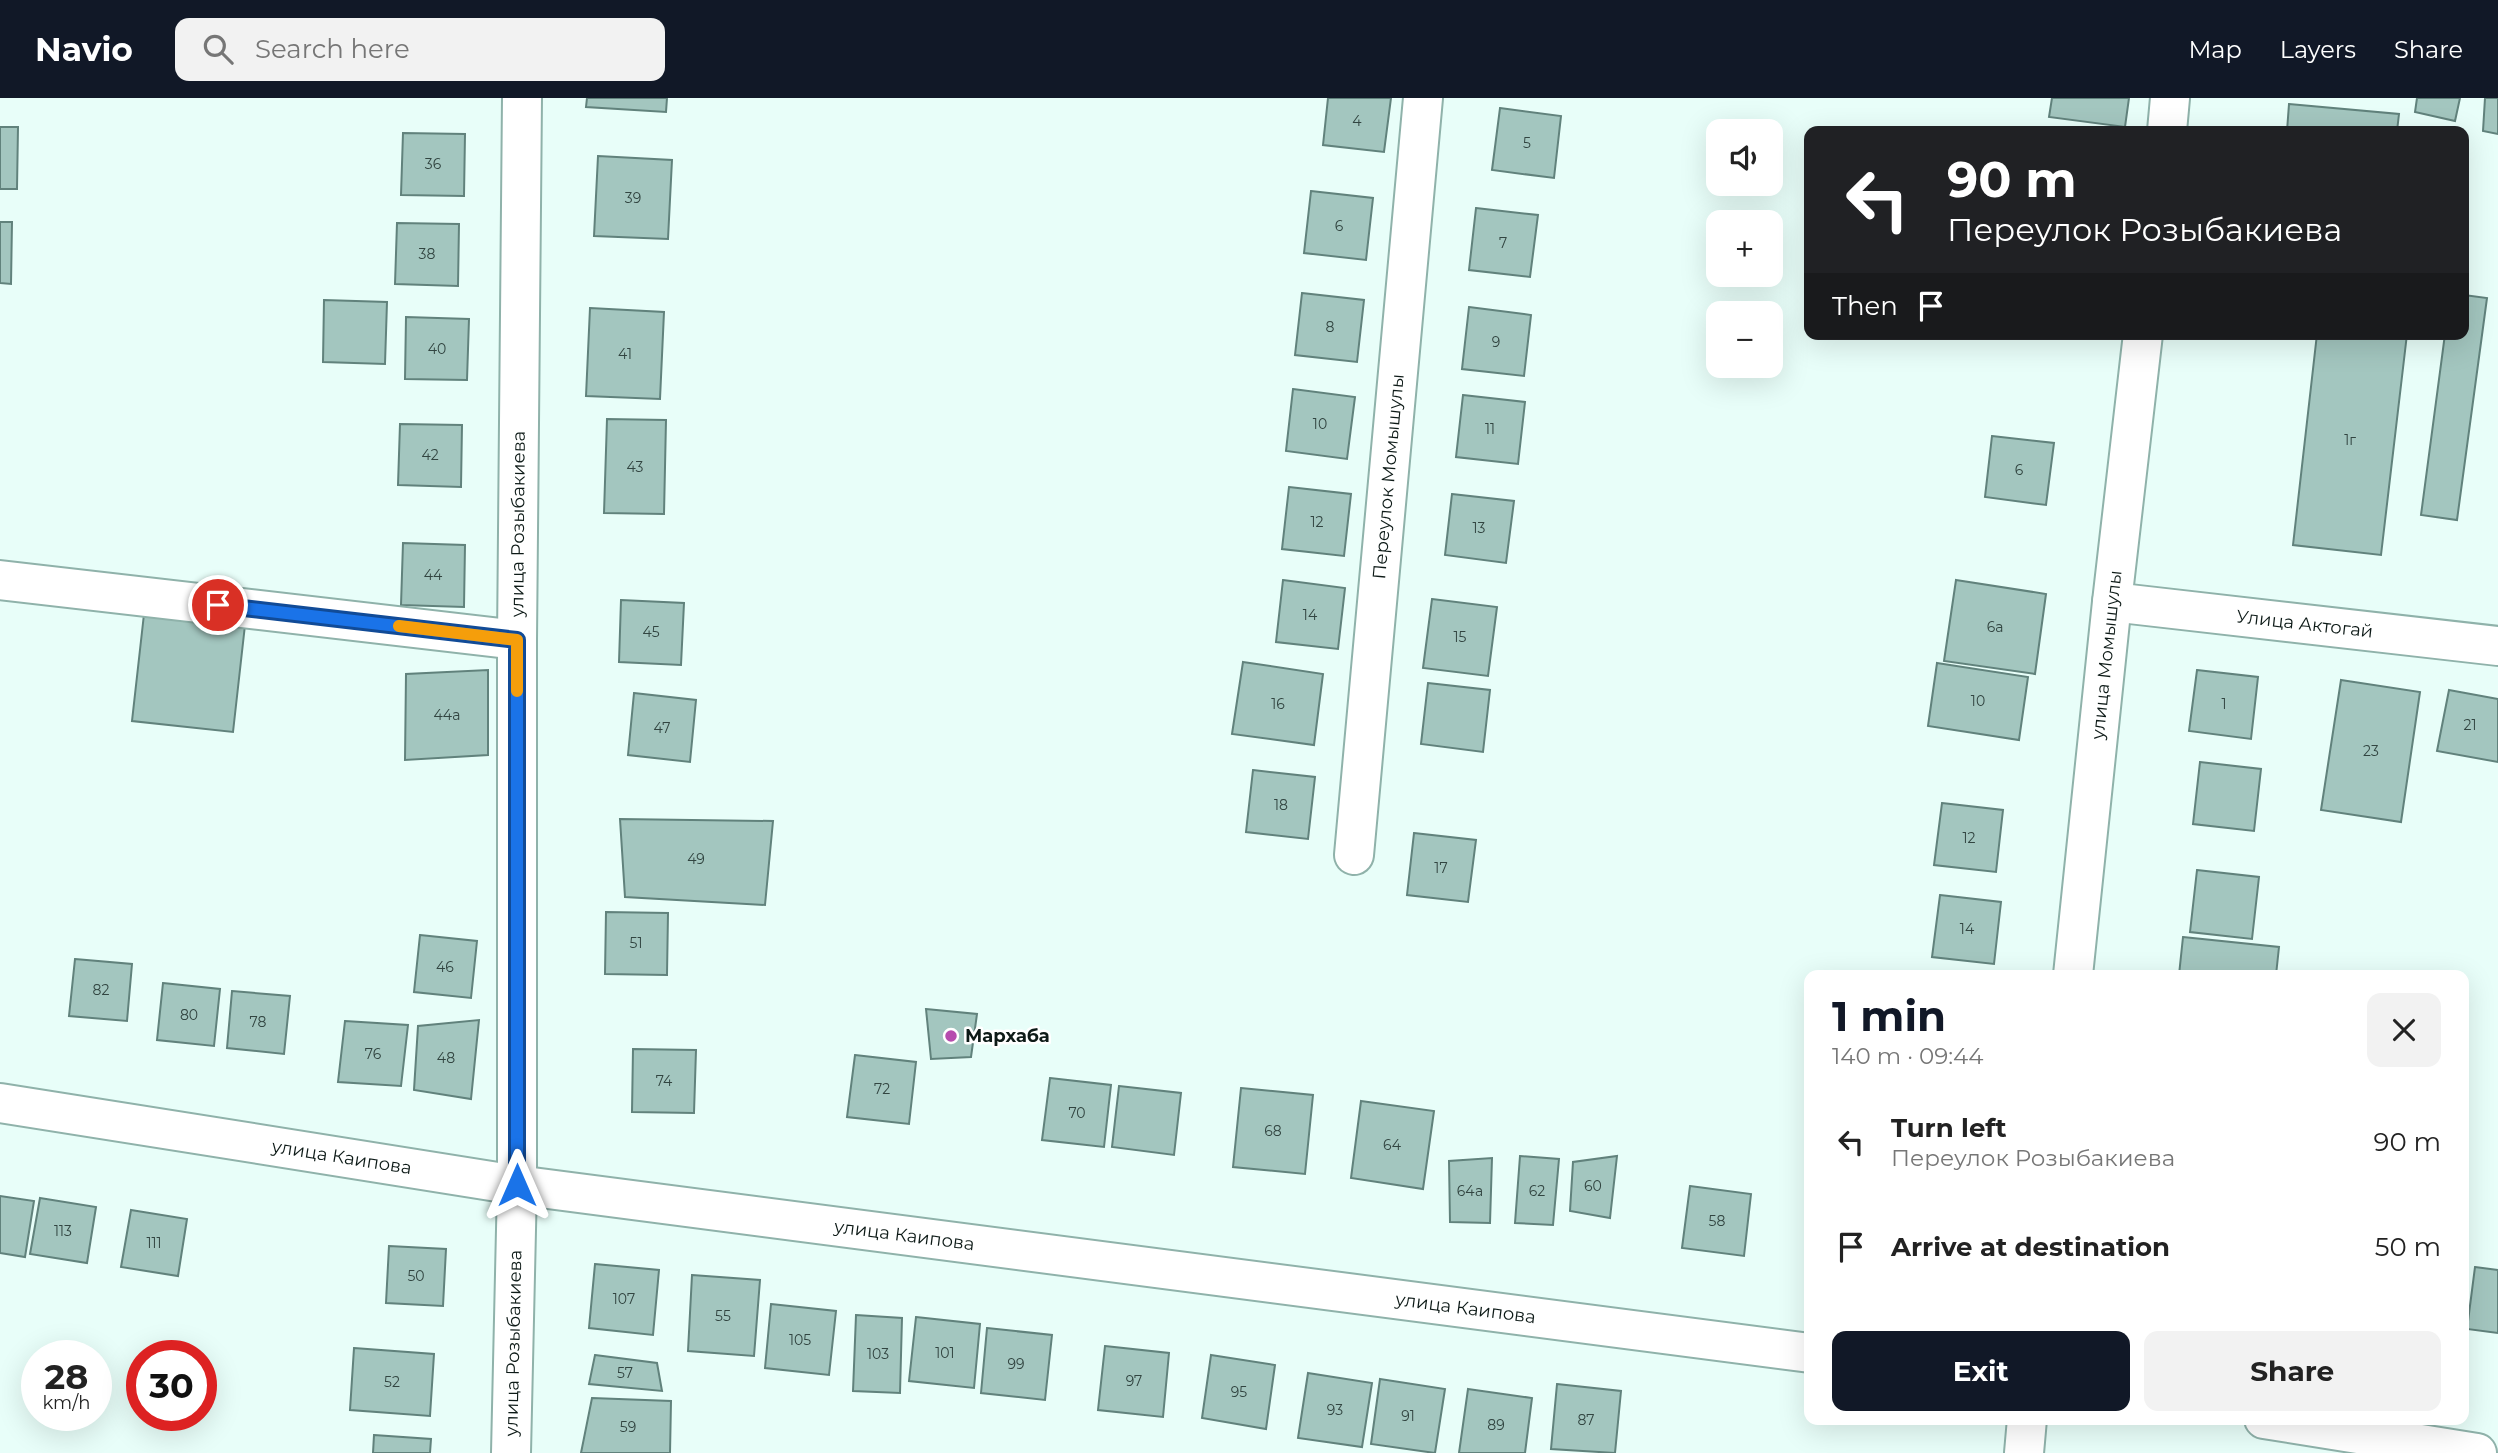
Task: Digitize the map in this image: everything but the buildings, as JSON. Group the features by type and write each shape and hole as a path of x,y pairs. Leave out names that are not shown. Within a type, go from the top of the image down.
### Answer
{"street":[{"name":"улица Розыбакиева","path":"511,1453 517,1185 517,640 522,98"},
{"name":"Переулок Момышулы","path":"1354,855 1423,98"},
{"path":"2167,126 2171,98"},
{"name":"улица Момышулы","path":"2074,970 2142,340"},
{"path":"0,580 517,640"},
{"name":"Улица Актогай","path":"2112,602 2498,646"},
{"name":"улица Каипова","path":"0,1103 517,1185 1804,1352"},
{"path":"2024,1453 2026,1425"},
{"path":"2302,1425 2477,1453"}],"slow traffic":[{"path":"399,626 517,640 517,691"}],"place":[{"name":"Мархаба","path":"951,1036"}],"route":[{"path":"218,605 517,640 517,1185"}]}
